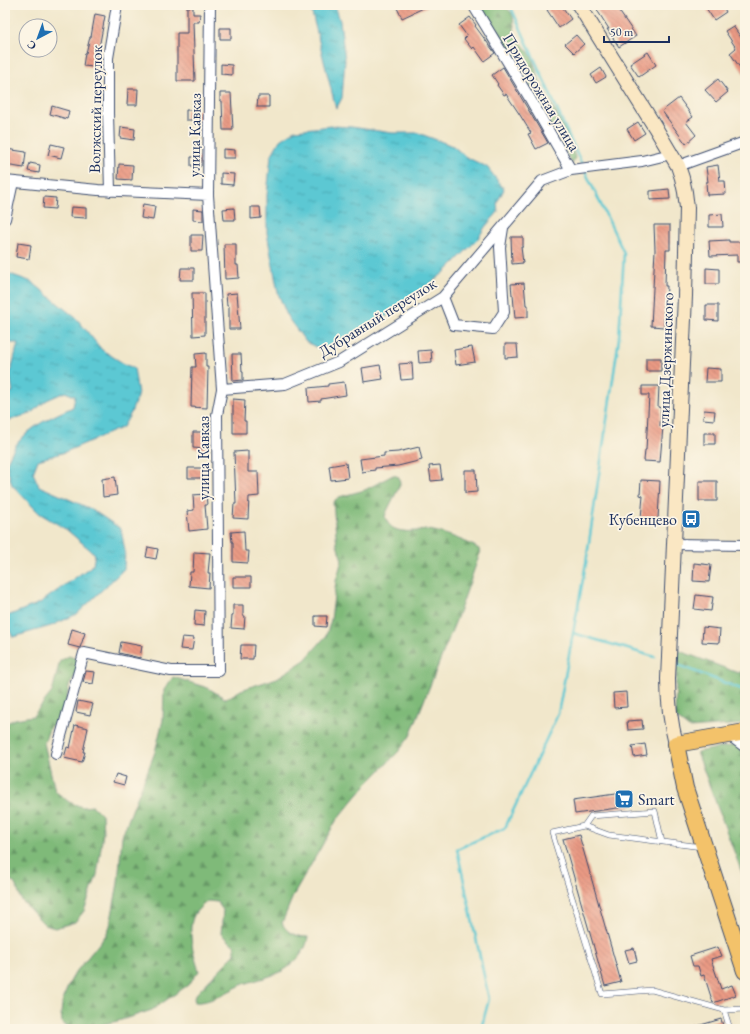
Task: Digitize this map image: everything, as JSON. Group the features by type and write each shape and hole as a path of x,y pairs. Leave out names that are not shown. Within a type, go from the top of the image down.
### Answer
{"main road":[{"name":"улица Дзержинского","path":"579,5 655,126 674,160 682,178 687,208 685,304 668,650 668,707 676,744"},
{"path":"745,732 676,744 685,788 703,848 745,971"}],"street":[{"name":"Волжский переулок","path":"110,191 108,58 117,5"},
{"name":"улица Кавказ","path":"56,754 84,653 171,671 219,671 216,416 222,389 208,195 210,5"},
{"name":"Придорожная улица","path":"473,5 571,170 642,161 674,160 745,142"},
{"name":"Дубравный переулок","path":"222,389 286,384 338,362 443,297 542,181 571,170"},
{"name":"Волжский переулок","path":"9,182 110,191 208,195"},
{"path":"5,219 9,182"},
{"path":"443,297 454,325 493,329 504,312 500,247 504,227"},
{"path":"674,544 745,545"},
{"path":"729,734 745,747"}],"lane":[{"path":"584,826 591,816 655,811 662,842"},
{"path":"703,848 609,835 584,826 552,833 602,994 652,990 724,1010 745,1009"},
{"path":"724,1010 730,1029"}],"green space":[{"path":"473,5 503,5 511,12 515,36 531,55 541,86 569,139 575,158 572,164 506,44 490,38"},
{"path":"393,475 399,477 400,485 385,517 392,527 402,531 426,530 445,534 474,546 479,549 480,553 460,610 410,736 399,751 367,784 336,821 293,896 282,923 287,930 293,934 308,937 303,952 296,961 276,974 244,984 214,999 195,1002 194,998 197,993 235,954 235,946 221,934 223,910 217,902 208,901 197,911 191,925 192,941 199,971 188,985 152,1010 104,1024 97,1029 65,1026 62,1022 61,1013 63,998 71,980 106,935 110,926 118,883 122,836 155,752 163,720 164,690 173,677 208,688 226,699 241,690 277,678 305,660 326,636 331,620 336,581 342,560 337,545 333,502 339,497 365,490"},
{"path":"677,650 738,673 745,670 745,724 689,728 675,717"},
{"path":"69,656 79,660 80,667 69,686 64,713 49,729 44,743 55,791 69,802 82,807 93,806 102,815 103,833 97,875 84,911 75,922 55,928 45,925 22,901 15,884 5,876 5,724 15,719 33,716 52,692 60,661"},
{"path":"735,745 745,753 745,881 697,752"}],"water":[{"path":"310,5 335,5 340,21 345,60 342,98 336,109"},
{"path":"332,126 351,127 392,133 418,133 453,146 466,157 487,167 504,189 497,203 498,212 485,227 477,240 446,271 402,306 339,346 320,349 306,342 288,318 278,293 267,233 267,195 271,156 280,140 295,130"},
{"path":"7,273 32,282 77,319 102,350 126,365 134,368 138,394 131,413 123,427 65,452 38,460 33,473 39,486 91,509 121,529 125,551 124,569 77,614 51,626 13,637 5,622 5,617 40,603 93,565 95,554 67,530 39,513 12,485 6,464 16,445 35,427 73,407 75,396 65,392 47,400 31,413 5,422 5,393 13,392 10,375 18,343 5,343 5,274"}],"building":[{"path":"403,5 430,5 402,18 397,8"},
{"path":"555,5 561,5 571,19 559,28 547,10"},
{"path":"604,5 628,5 619,11 636,36 619,47 597,10"},
{"path":"704,5 722,5 726,12 714,20"},
{"path":"187,7 193,7 193,14 200,14 199,22 193,22 195,81 177,81 177,33 187,33"},
{"path":"95,14 105,16 99,48 96,48 94,67 83,66 85,53 91,37"},
{"path":"470,17 495,53 484,61 474,47 472,49 464,39 467,36 459,25"},
{"path":"733,26 745,43 745,75 730,53 736,48 725,31"},
{"path":"220,28 231,28 231,39 220,39"},
{"path":"576,35 584,44 574,53 565,44"},
{"path":"648,52 656,65 639,77 630,64"},
{"path":"221,64 232,65 232,75 221,74"},
{"path":"503,67 548,143 536,149 528,134 531,133 506,94 504,95 497,85 498,84 492,75"},
{"path":"601,68 606,77 596,83 591,75"},
{"path":"718,79 728,92 716,102 705,90"},
{"path":"128,89 138,89 137,105 127,105"},
{"path":"220,93 231,93 233,130 223,130 222,101 220,101"},
{"path":"258,96 269,96 269,107 257,107"},
{"path":"679,98 693,117 686,122 696,135 686,144 662,111"},
{"path":"52,106 69,111 67,119 50,114"},
{"path":"186,110 199,110 200,120 186,120"},
{"path":"638,122 645,133 634,140 627,129"},
{"path":"121,127 135,129 134,140 120,138"},
{"path":"51,144 64,147 61,158 48,155"},
{"path":"6,149 26,152 24,168 5,165"},
{"path":"223,149 235,150 235,158 223,158"},
{"path":"191,157 201,157 201,166 191,166"},
{"path":"30,163 40,165 39,173 28,171"},
{"path":"119,164 133,165 132,180 118,179"},
{"path":"718,165 720,181 725,181 726,194 707,195 706,182 708,182 706,167"},
{"path":"221,173 234,174 233,185 221,184"},
{"path":"669,189 670,199 650,200 650,191"},
{"path":"44,197 56,198 55,209 43,208"},
{"path":"143,204 155,206 153,220 141,218"},
{"path":"71,207 86,208 86,218 70,217"},
{"path":"251,207 260,207 261,218 251,219"},
{"path":"234,208 235,220 224,220 223,209"},
{"path":"193,209 203,210 203,221 193,220"},
{"path":"722,214 723,227 709,227 709,215"},
{"path":"654,225 670,225 670,250 666,250 665,286 667,286 666,303 664,303 664,327 651,326 655,250"},
{"path":"191,235 203,235 202,251 191,251"},
{"path":"511,237 523,237 523,247 521,247 523,263 512,264"},
{"path":"729,240 729,242 745,242 745,262 737,262 737,255 710,256 709,241"},
{"path":"18,243 31,245 29,259 16,257"},
{"path":"224,244 236,244 236,265 238,265 239,278 225,279"},
{"path":"181,268 194,268 194,280 180,280"},
{"path":"706,268 719,269 719,284 706,284"},
{"path":"524,283 526,305 528,305 528,317 515,318 511,284"},
{"path":"192,293 205,293 205,335 193,336"},
{"path":"237,293 240,329 229,329 229,306 227,306 226,294"},
{"path":"706,305 718,305 718,321 706,320"},
{"path":"505,344 517,344 518,357 505,358"},
{"path":"472,347 475,362 456,365 454,350"},
{"path":"431,350 432,362 419,363 418,351"},
{"path":"206,353 206,367 208,367 207,408 191,407 192,367 196,367 195,354"},
{"path":"232,354 241,354 243,380 233,381"},
{"path":"646,358 661,358 661,371 646,371"},
{"path":"412,363 413,379 401,380 399,364"},
{"path":"380,365 383,379 364,382 362,368"},
{"path":"706,368 721,369 721,382 705,382"},
{"path":"344,382 346,395 321,399 321,401 309,402 308,388 328,386 328,384"},
{"path":"642,386 659,386 658,407 661,408 660,426 663,426 660,462 644,461 649,395 642,395"},
{"path":"233,399 245,400 244,421 246,421 246,433 233,433"},
{"path":"704,410 715,411 714,420 703,419"},
{"path":"193,432 207,432 206,449 193,448"},
{"path":"704,433 715,433 715,444 704,444"},
{"path":"419,447 422,460 398,466 375,468 375,470 362,472 360,459 384,456 384,453 398,452"},
{"path":"248,451 248,472 258,472 259,496 249,497 248,519 233,518 234,504 236,504 234,452"},
{"path":"346,463 348,478 331,480 329,466"},
{"path":"440,465 442,480 431,481 429,466"},
{"path":"188,468 207,468 207,478 188,478"},
{"path":"465,470 476,470 477,492 465,493"},
{"path":"115,477 117,495 103,497 102,479"},
{"path":"641,480 660,481 658,519 641,518 643,496 640,495"},
{"path":"699,481 717,481 717,501 699,501"},
{"path":"206,494 207,505 205,505 207,529 189,531 187,511 194,510 193,495"},
{"path":"244,531 245,551 249,551 248,563 233,562 233,542 231,532"},
{"path":"148,547 158,549 156,559 146,557"},
{"path":"194,552 210,553 208,573 210,573 209,588 189,586 190,572 193,572"},
{"path":"694,563 711,565 709,582 693,581"},
{"path":"233,577 251,577 251,587 233,587"},
{"path":"696,595 713,597 711,611 694,609"},
{"path":"233,605 243,605 243,616 245,616 244,629 231,628"},
{"path":"195,610 205,611 204,626 194,625"},
{"path":"315,616 327,616 326,627 315,626"},
{"path":"703,627 720,629 719,643 702,642"},
{"path":"72,629 85,633 80,648 68,645"},
{"path":"182,637 194,638 192,650 180,649"},
{"path":"121,642 142,646 140,658 119,653"},
{"path":"241,645 254,645 253,659 240,659"},
{"path":"86,671 95,672 93,684 83,682"},
{"path":"626,692 627,707 614,708 613,693"},
{"path":"78,701 93,704 90,715 76,712"},
{"path":"642,720 643,729 628,730 627,721"},
{"path":"75,725 88,728 83,752 85,752 82,762 64,758 67,747 70,748"},
{"path":"645,744 647,755 634,757 632,746"},
{"path":"116,774 126,777 124,785 113,782"},
{"path":"629,792 631,806 575,814 573,800"},
{"path":"579,835 621,982 605,986 563,839"},
{"path":"718,947 722,956 711,959 721,989 732,985 736,995 713,1003 704,975 701,976 698,966 693,966 690,956"},
{"path":"634,948 637,961 629,963 625,950"},
{"path":"721,1019 724,1029 694,1029 694,1027"}],"waterway":[{"path":"510,5 583,167"},
{"path":"481,1029 489,999 457,849 505,828 558,714 586,563 619,338 624,253 585,171"},
{"path":"573,633 655,657"},
{"path":"678,665 741,689 745,692"}],"place":[{"name":"Кубенцево","path":"691,519"},
{"name":"Smart","path":"624,799"}]}
